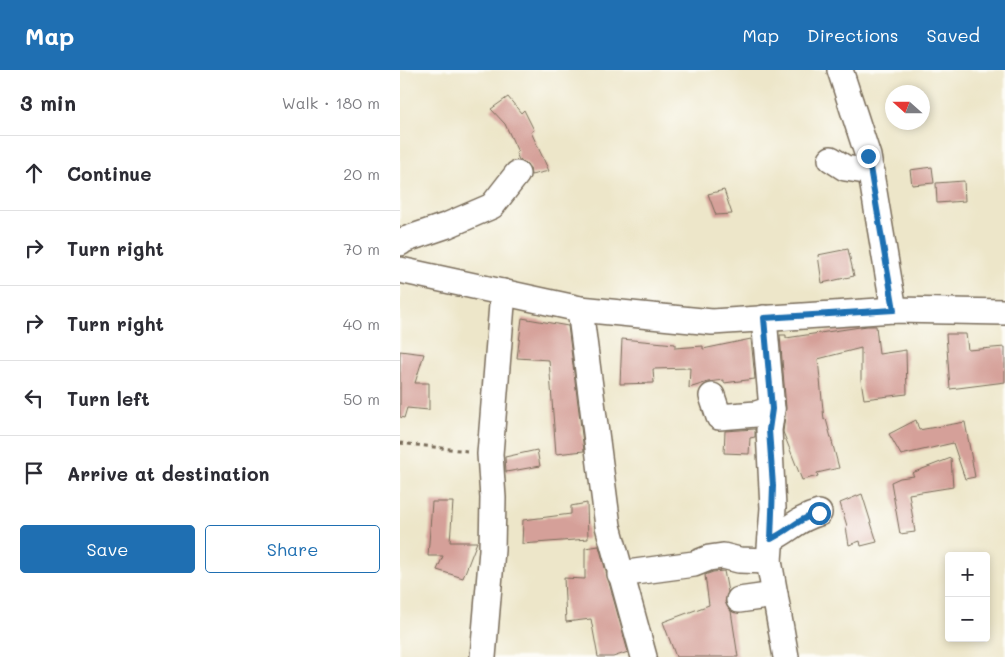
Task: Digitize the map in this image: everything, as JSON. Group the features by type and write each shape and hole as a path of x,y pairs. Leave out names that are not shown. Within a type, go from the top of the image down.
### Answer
{"street":[{"path":"840,70 863,137 872,172 894,310"},
{"path":"831,159 845,168 872,172"},
{"path":"400,243 492,206 517,174"},
{"path":"400,270 580,309 712,322 894,310 1005,312"},
{"path":"483,657 492,550 493,498 490,454 503,292"},
{"path":"580,309 608,526 644,657"},
{"path":"764,318 772,409 769,430 773,486 770,550 786,657"},
{"path":"712,396 719,417 756,414 772,409"},
{"path":"620,574 694,564 709,558 723,556 739,560 770,550 791,525 805,517 819,513"},
{"path":"739,600 776,596"}],"path":[{"path":"400,443 490,454"}],"building":[{"path":"508,97 521,113 524,110 534,130 531,132 549,171 531,175 530,168 526,163 519,160 516,153 518,152 505,124 491,109"},
{"path":"932,167 934,183 912,185 910,170"},
{"path":"964,181 965,201 937,203 936,183"},
{"path":"724,190 732,214 716,215 708,194"},
{"path":"848,249 854,276 822,283 818,255"},
{"path":"522,318 568,326 584,451 556,454 549,360 517,358"},
{"path":"876,326 879,354 906,350 907,394 864,399 861,380 861,348 818,359 824,420 826,419 839,468 817,473 818,476 802,480 783,432 786,408 780,335 786,335 786,338"},
{"path":"946,334 966,334 968,350 1005,347 1005,382 950,389"},
{"path":"622,339 675,344 675,348 703,346 703,349 751,339 755,379 724,383 724,380 708,382 689,388 690,368 653,369 654,383 620,384"},
{"path":"400,351 424,354 415,383 429,383 429,410 407,408 404,418 400,417"},
{"path":"916,420 919,430 965,422 975,477 965,479 953,443 901,455 889,434"},
{"path":"755,429 755,437 750,438 749,454 724,453 725,431"},
{"path":"537,450 540,466 506,472 505,457"},
{"path":"951,458 953,487 909,494 915,532 900,534 891,482 900,478 914,476 912,473"},
{"path":"862,494 877,542 861,546 860,541 849,545 847,526 840,503"},
{"path":"432,502 453,502 450,542 477,542 463,578 437,570 443,556 428,556"},
{"path":"587,503 588,539 522,544 523,520 571,514 571,506"},
{"path":"599,546 628,652 613,657 598,657 591,619 566,622 564,578 585,579 585,548"},
{"path":"724,571 728,592 725,602 731,611 738,657 676,657 663,622 709,605 705,575"}],"route":[{"path":"819,513 805,517 791,525 782,534 771,539 773,486 769,430 772,409 768,355 764,338 764,318 894,310 868,156"}]}
